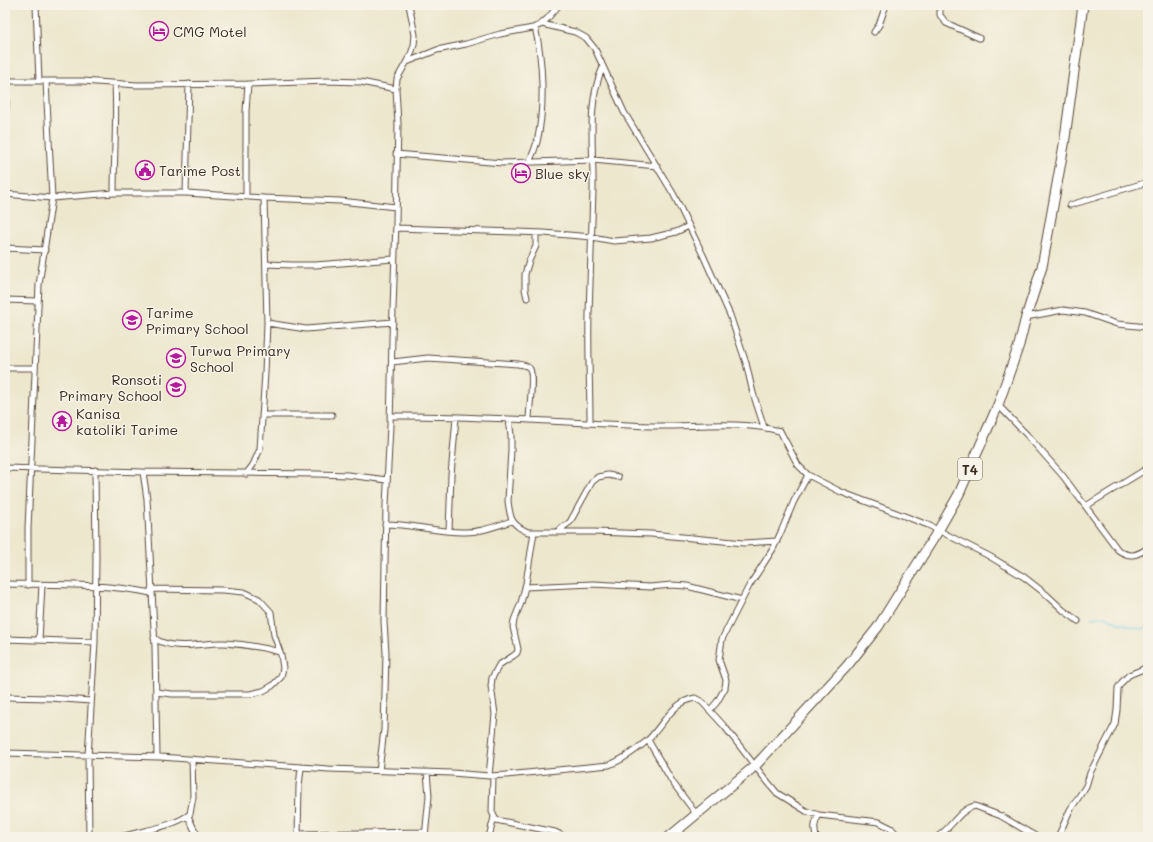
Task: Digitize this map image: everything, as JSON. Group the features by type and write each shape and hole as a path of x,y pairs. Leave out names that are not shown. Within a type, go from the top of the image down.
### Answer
{"highway":[{"name":"T4","path":"669,837 755,766 847,666 878,626 938,531 959,494 998,405 1042,267 1064,145 1083,5"}],"street":[{"path":"36,5 39,81"},
{"path":"379,771 384,730 386,653 384,622 385,524 389,454 396,228 396,154 398,124 396,89 397,80 411,54 415,35 409,5"},
{"path":"406,62 418,56 437,50 535,27 542,24 559,5"},
{"path":"874,32 879,25 886,5"},
{"path":"940,5 940,15 946,24 979,38"},
{"path":"542,24 575,32 586,38 595,49 624,112 674,195 730,314 746,363 753,393 764,427"},
{"path":"530,162 537,141 541,108 539,52 535,27"},
{"path":"590,423 589,315 592,237 593,119 595,95 599,76 603,67"},
{"path":"5,128 6,81 115,83 137,85 248,84 327,81 361,82 396,89"},
{"path":"28,585 28,528 32,469 38,301 52,198 46,82"},
{"path":"114,193 115,83"},
{"path":"186,193 189,84"},
{"path":"246,196 246,111 248,84"},
{"path":"396,154 502,163 593,160 657,166"},
{"path":"1070,205 1148,182"},
{"path":"5,194 52,198 114,193 186,193 340,201 396,207"},
{"path":"246,474 253,465 260,449 267,323 264,198"},
{"path":"396,228 536,233 592,237 614,241 665,235 689,226"},
{"path":"527,298 525,290 525,274 536,246 536,233"},
{"path":"5,248 45,250"},
{"path":"266,264 315,265 394,259"},
{"path":"5,300 38,301"},
{"path":"1026,317 1063,310 1085,313 1117,324 1148,327"},
{"path":"267,323 306,329 393,322"},
{"path":"392,362 428,358 518,364 526,366 530,368 531,376 529,420"},
{"path":"5,368 35,368"},
{"path":"998,405 1063,476 1118,550 1125,554 1136,555 1148,548"},
{"path":"262,416 332,415"},
{"path":"390,416 509,419 661,426 764,427 780,431 798,465 808,475 841,492 916,520 963,542 1014,570 1078,621"},
{"path":"449,531 451,475 456,418"},
{"path":"509,419 511,450 508,500 512,521 518,528 528,532 558,531 651,534 744,543 777,541"},
{"path":"5,468 348,475 387,480"},
{"path":"1086,506 1148,468"},
{"path":"89,837 88,756 95,642 96,587 95,470"},
{"path":"143,472 147,499 154,638 157,758"},
{"path":"558,531 570,522 575,515 592,482 598,477 608,475 618,477"},
{"path":"710,710 717,702 725,688 726,680 719,660 722,639 742,600 777,541 808,475"},
{"path":"385,524 399,524 463,532 486,530 512,521"},
{"path":"534,532 525,586 513,626 518,649 517,653 499,665 492,678 491,686 495,714 491,776 492,812 496,820 500,822 555,832 565,837"},
{"path":"5,584 96,587 151,591 223,590 244,592 259,599 271,612 274,635 280,652 283,668 281,677 272,686 263,691 250,694 172,694 156,692"},
{"path":"525,586 593,584 650,587 672,585 687,586 742,600"},
{"path":"39,640 42,585"},
{"path":"154,638 161,643 168,645 177,646 223,643 254,645 280,652"},
{"path":"5,639 95,642"},
{"path":"1058,837 1070,810 1086,786 1090,773 1115,724 1118,688 1129,675 1148,667"},
{"path":"5,697 91,701"},
{"path":"5,753 192,759 301,768 427,772 491,776 609,765 621,761 648,740 673,710 681,703 688,699 695,698 710,710 777,793 806,811 819,815 879,822 891,828 899,837"},
{"path":"648,740 673,783 697,815"},
{"path":"120,837 168,825 184,819 190,814 193,796 192,759"},
{"path":"301,768 298,835 425,834 429,796 427,772"},
{"path":"940,836 965,811 975,806 1001,816 1037,837"},
{"path":"816,837 815,822 819,815"},
{"path":"188,816 199,837"},
{"path":"489,837 494,817"}],"waterway":[{"path":"1092,618 1105,616 1119,623 1141,629 1148,627"}],"place":[{"name":"CMG Motel","path":"159,31"},
{"name":"Tarime Post","path":"145,170"},
{"name":"Blue sky","path":"521,173"},
{"name":"Tarime Primary School","path":"132,320"},
{"name":"Turwa Primary School","path":"176,358"},
{"name":"Ronsoti Primary School","path":"176,387"},
{"name":"Kanisa katoliki Tarime","path":"62,421"}]}
